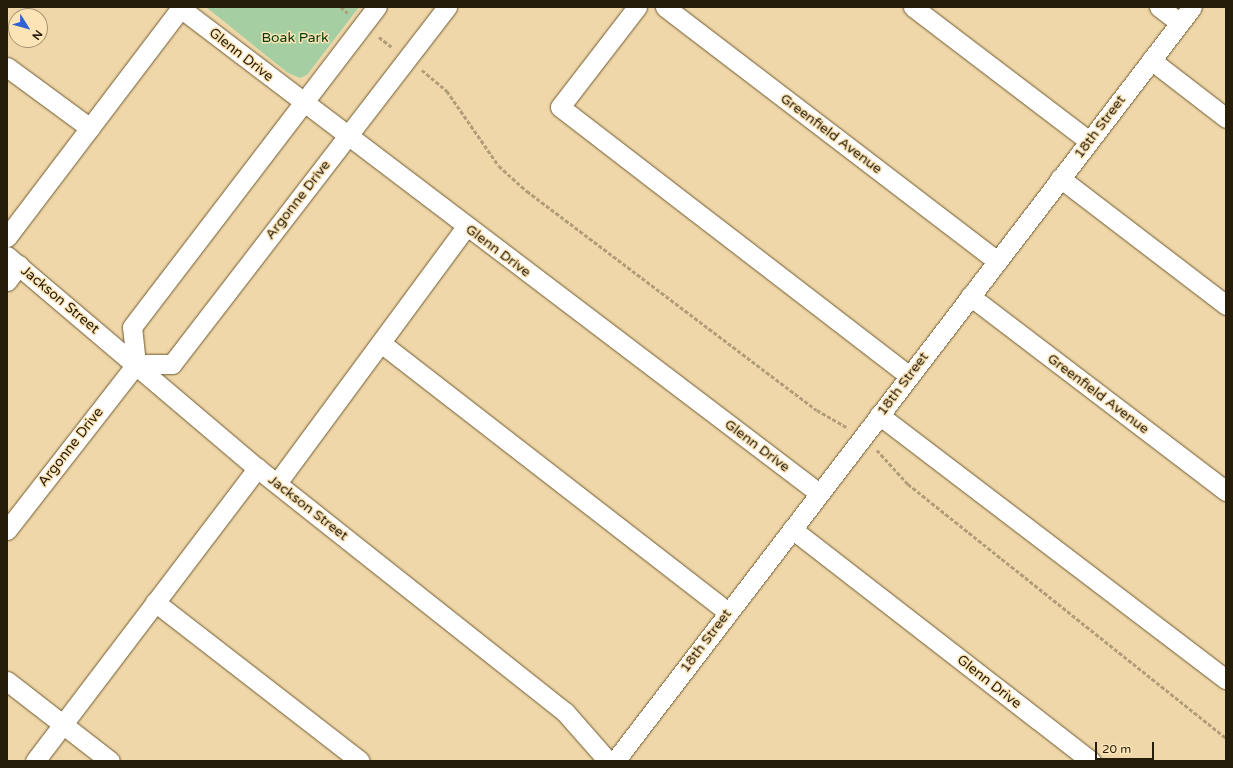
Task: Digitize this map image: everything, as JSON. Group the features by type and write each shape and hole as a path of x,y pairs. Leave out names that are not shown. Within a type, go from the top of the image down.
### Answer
{"street":[{"path":"136,364 132,327 377,7"},
{"name":"Argonne Drive","path":"7,530 136,364 172,364 447,7"},
{"path":"637,7 560,107 909,376"},
{"name":"Greenfield Avenue","path":"665,7 997,261"},
{"path":"914,7 1089,140"},
{"path":"1159,7 1180,23"},
{"name":"18th Street","path":"615,761 1192,7"},
{"path":"7,237 180,8"},
{"name":"Glenn Drive","path":"180,8 347,137 819,493"},
{"path":"1151,60 1226,118"},
{"path":"7,67 90,128"},
{"path":"1060,178 1226,305"},
{"path":"276,483 466,227"},
{"path":"7,281 13,261"},
{"name":"Jackson Street","path":"13,261 257,468 565,712 608,761"},
{"name":"Greenfield Avenue","path":"970,296 1226,491"},
{"path":"380,343 728,612"},
{"path":"879,416 1226,679"},
{"path":"35,761 257,468"},
{"name":"Glenn Drive","path":"792,529 1092,761"},
{"path":"155,602 360,761"},
{"path":"7,682 110,761"}],"path":[{"path":"341,7 351,15"},
{"path":"376,34 396,50"},
{"path":"421,69 447,91 499,166 527,192 817,410 844,425"},
{"path":"885,456 908,484 1226,738"}],"green space":[{"name":"Boak Park","path":"206,7 359,7 307,75 300,78 288,73"}]}
